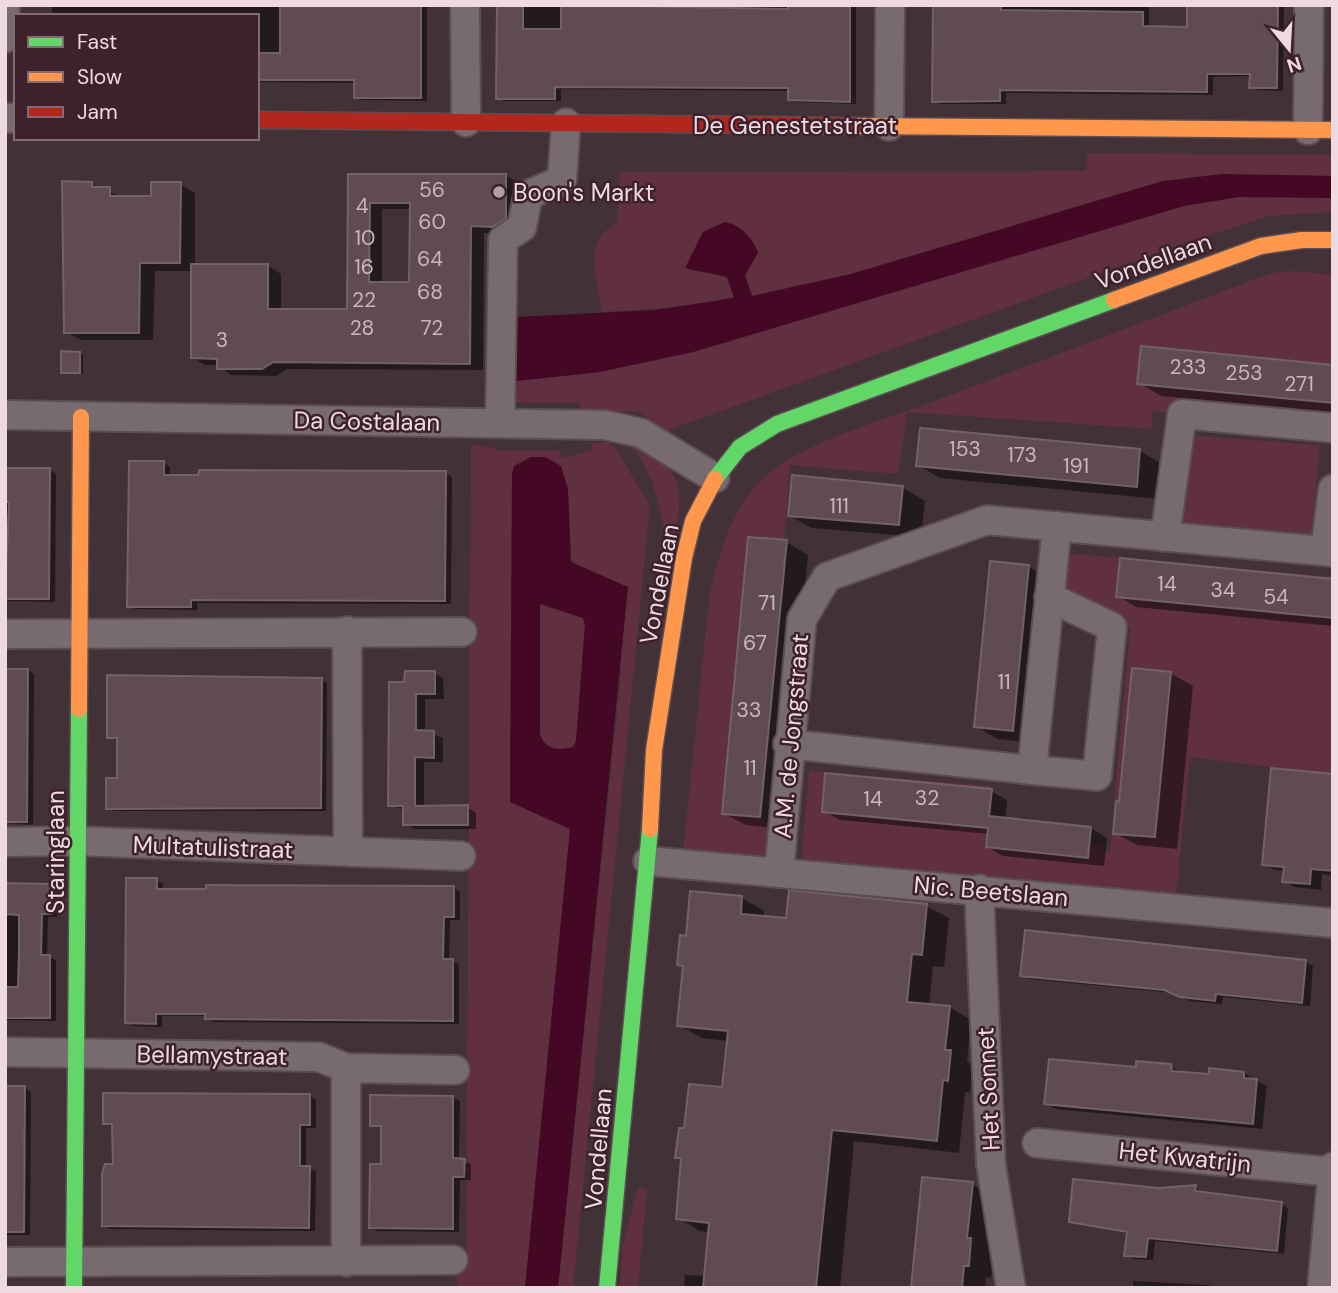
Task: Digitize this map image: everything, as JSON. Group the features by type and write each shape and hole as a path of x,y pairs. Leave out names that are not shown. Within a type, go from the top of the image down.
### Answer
{"street":[{"path":"5,5 5,38"},
{"path":"465,5 466,122"},
{"path":"889,126 890,5"},
{"path":"1309,5 1321,130"},
{"name":"De Genestetstraat","path":"259,120 1321,130"},
{"path":"500,423 503,240 522,227 528,195 562,180 566,123"},
{"name":"Vondellaan","path":"607,1288 648,861 654,750 684,558 693,520 715,478 740,447 777,424 846,397 1261,246 1302,240 1333,240"},
{"path":"1166,537 1182,414 1333,428"},
{"name":"Da Costalaan","path":"5,415 626,427 641,433 715,478"},
{"name":"Staringlaan","path":"74,1276 81,417"},
{"name":"A.M. de Jongstraat","path":"779,873 802,619 827,577 987,520 1329,552 1333,489"},
{"path":"1032,770 1057,526"},
{"path":"789,744 1097,776 1112,626 1049,597"},
{"path":"347,631 348,852"},
{"path":"5,634 462,632"},
{"name":"Multatulistraat","path":"5,842 78,841 461,856"},
{"name":"Nic. Beetslaan","path":"648,861 1333,923"},
{"name":"Het Sonnet","path":"979,889 991,1165 1012,1288"},
{"name":"Bellamystraat","path":"5,1052 319,1057 346,1068 455,1070"},
{"path":"346,1068 346,1262"},
{"name":"Het Kwatrijn","path":"1037,1143 1333,1169"},
{"path":"1322,1288 1333,1169"},
{"path":"5,1262 74,1276 346,1262 453,1260"}],"shaded area":[{"path":"1087,153 1333,155 1333,176 1223,174 1163,181 851,274 752,296 745,275 758,253 756,247 741,231 725,222 703,232 690,271 720,273 727,278 734,297 690,306 602,312 594,262 599,240 617,223 620,172 1086,171"},
{"path":"1223,174 1333,176 1333,198 1239,197 1184,206 693,352 600,372 516,381 516,317 655,310 734,298 727,277 685,268 703,232 725,222 746,233 758,253 745,275 752,296 851,274 1163,181"},
{"path":"1239,197 1333,198 1333,212 1269,216 1181,244 666,431 639,412 581,410 579,402 516,403 516,381 600,372 693,352 1139,218 1184,206"},
{"path":"1293,271 1333,275 1333,426 1153,411 1151,429 907,412 898,474 790,465 762,820 773,824 770,861 683,854 709,599 721,551 733,520 761,480 796,455 840,435 1271,273"},
{"path":"1183,435 1320,445 1311,539 1175,527"},
{"path":"609,442 616,449 650,506 573,1288 558,1288 621,672 578,566 568,557 568,489 561,466 534,457 523,462 512,474 510,802 570,829 525,1288 457,1288 457,1269 466,1268 471,444 504,451 559,450 562,458 592,450 591,443"},
{"path":"628,444 664,463 678,488 678,520 669,558 652,482 638,455"},
{"path":"531,457 545,457 561,466 568,489 571,562 628,587 558,1288 525,1288 570,829 510,802 514,466","holes":["540,604 583,618 585,625 576,741 573,747 553,748 545,743 540,734"]},
{"path":"1066,553 1333,577 1333,775 1190,757 1176,895 801,864 809,771 989,786 987,822 1104,845 1104,852 1110,852 1130,629 1062,588"},
{"path":"540,603 583,618 585,625 576,742 573,747 557,749 549,746 540,734"},
{"path":"638,1188 647,1189 638,1288 620,1288 622,1248"}],"building":[{"path":"280,5 421,5 421,98 354,98 354,80 259,80 259,53 280,53"},
{"path":"497,5 523,5 523,29 561,29 561,5 788,9 788,5 850,5 850,102 788,100 788,88 555,87 555,99 496,99"},
{"path":"933,5 1001,5 1001,10 1143,12 1143,26 1187,27 1187,5 1278,5 1277,88 1249,88 1250,74 1207,74 1207,92 1000,90 1000,101 932,102"},
{"path":"348,174 506,174 506,218 493,227 471,226 470,364 273,362 262,369 217,369 217,359 191,358 191,264 268,264 268,309 347,309","holes":["370,203 410,203 409,282 369,282"]},
{"path":"62,181 92,182 92,187 110,187 110,196 151,196 151,182 181,182 180,263 140,263 139,333 64,333"},
{"path":"1141,346 1333,365 1333,403 1137,384"},
{"path":"61,351 80,352 80,373 61,373"},
{"path":"920,428 1140,449 1137,487 916,466"},
{"path":"129,461 164,461 164,475 198,475 199,470 446,471 445,601 191,600 191,607 127,607"},
{"path":"5,468 50,468 49,599 5,599 9,502 5,502"},
{"path":"792,475 903,486 899,525 788,516"},
{"path":"748,537 787,540 760,817 722,814"},
{"path":"1120,558 1333,579 1333,618 1116,597"},
{"path":"990,561 1029,565 1013,731 974,727"},
{"path":"1132,668 1171,672 1155,837 1113,834 1116,801 1119,802"},
{"path":"5,669 28,669 27,822 5,822"},
{"path":"405,671 435,671 435,694 416,694 416,730 434,731 434,758 415,757 415,806 468,805 468,825 403,825 403,806 388,806 389,682 404,682"},
{"path":"107,675 322,678 321,808 106,809 106,778 117,778 117,738 107,738"},
{"path":"1271,768 1333,774 1333,871 1311,869 1310,884 1282,882 1284,867 1262,865"},
{"path":"825,773 992,789 989,816 1091,827 1088,858 986,847 988,828 822,812"},
{"path":"126,878 157,878 157,889 206,889 206,885 454,886 454,917 444,917 443,959 453,959 453,1021 205,1019 205,1014 156,1014 156,1024 125,1023"},
{"path":"5,883 51,884 51,914 42,914 41,955 50,955 50,1018 5,1018 5,987 18,987 19,915 5,914"},
{"path":"789,890 927,904 922,955 912,954 907,1002 950,1006 945,1050 951,1050 948,1081 943,1080 937,1141 832,1130 816,1288 703,1288 709,1223 676,1219 681,1158 675,1158 679,1128 684,1128 689,1084 722,1087 728,1031 677,1026 683,966 677,965 680,935 686,936 690,891 742,896 741,914 786,918"},
{"path":"1025,930 1306,960 1302,1003 1216,994 1215,1001 1180,997 1164,990 1020,976"},
{"path":"1049,1059 1136,1067 1136,1061 1171,1064 1172,1071 1209,1074 1209,1068 1244,1072 1244,1078 1257,1079 1253,1124 1044,1104"},
{"path":"5,1086 25,1086 24,1232 5,1232"},
{"path":"103,1093 310,1094 310,1125 300,1125 300,1166 310,1166 309,1228 102,1226 102,1174 105,1164 113,1164 112,1124 103,1124"},
{"path":"370,1095 453,1096 453,1158 465,1159 464,1177 453,1177 453,1229 369,1228 370,1164 381,1164 381,1126 370,1126"},
{"path":"922,1177 973,1182 967,1238 971,1238 969,1266 964,1266 962,1288 911,1288"},
{"path":"1073,1179 1158,1188 1196,1185 1195,1191 1282,1202 1277,1251 1148,1238 1146,1257 1124,1256 1127,1232 1069,1222"}],"traffic: fast":[{"path":"715,479 740,447 777,424 1114,300"},
{"path":"74,1288 79,709"},
{"path":"607,1288 650,829"}],"traffic: slow":[{"path":"855,126 1333,130"},
{"path":"1114,300 1261,246 1302,240 1333,240"},
{"path":"79,709 81,417"},
{"path":"650,829 654,750 684,558 693,521 715,479"}],"traffic: jam":[{"path":"259,120 855,126"}],"place":[{"name":"Boon's Markt","path":"499,192"}]}
